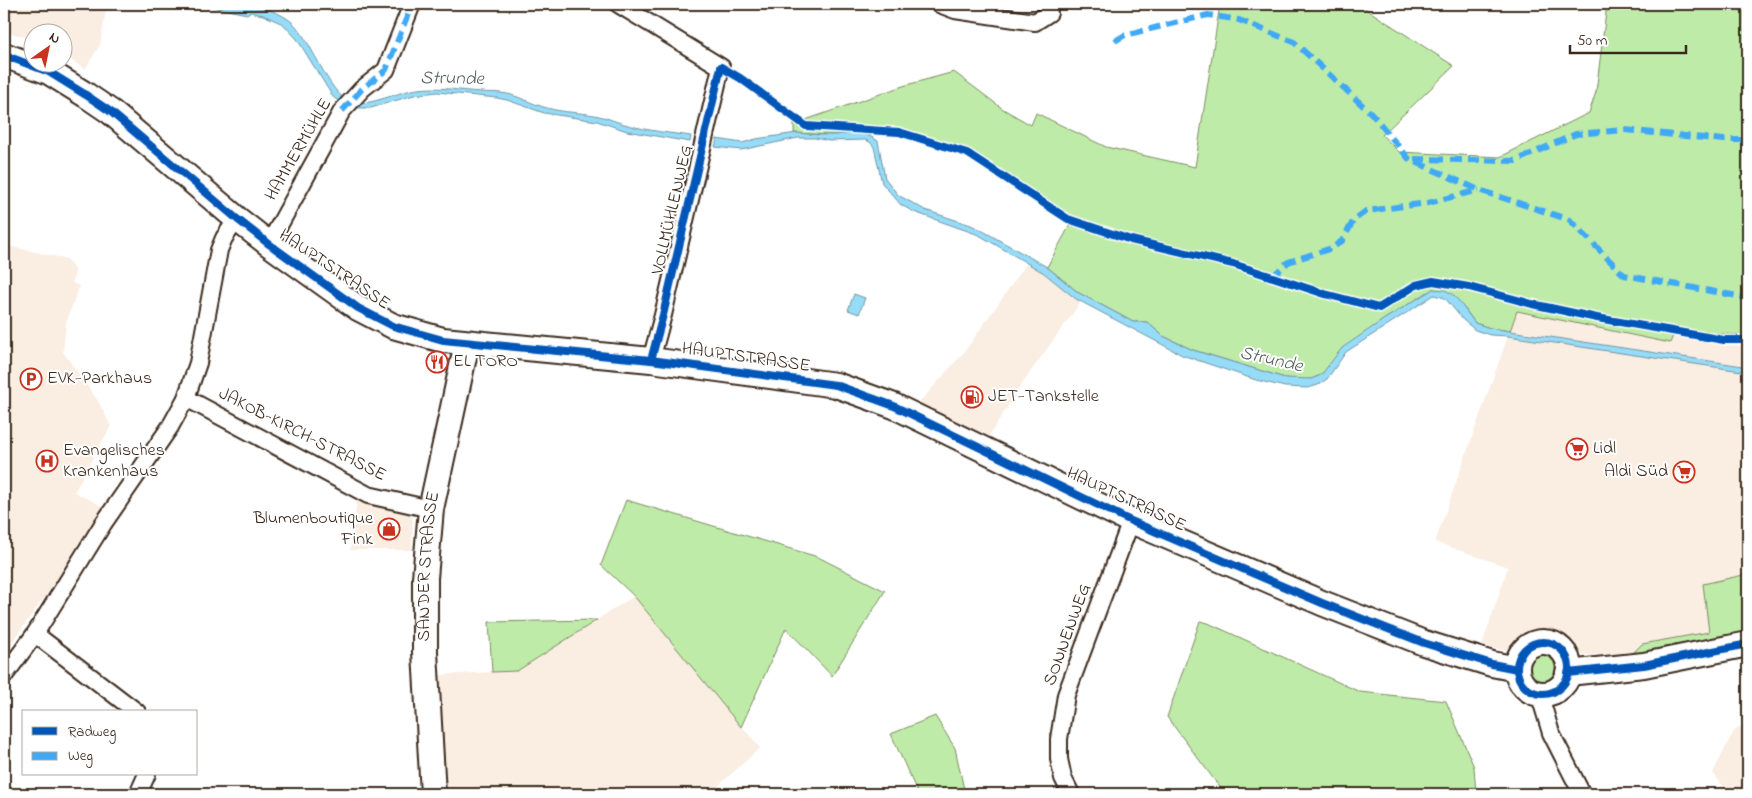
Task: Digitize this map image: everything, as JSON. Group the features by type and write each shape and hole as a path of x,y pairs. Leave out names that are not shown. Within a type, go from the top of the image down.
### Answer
{"main road":[{"name":"HAUPTSTRASSE","path":"4,55 49,72 111,112 269,244 358,308 393,326 436,338 467,343 651,360 836,385 909,412 1131,521 1322,603 1424,643 1492,664 1517,668"},
{"name":"SANDER STRASSE","path":"433,794 425,652 425,578 431,509 467,343"},
{"path":"1537,642 1547,642 1555,645 1564,653 1568,661 1568,673 1563,684 1558,689 1548,693 1539,693 1530,690 1522,684 1517,668 1519,658 1524,649 1537,642"},
{"path":"1568,673 1644,665 1748,644"}],"street":[{"name":"HAMMERMÜHLE","path":"269,244 342,111 362,89 386,70 412,4"},
{"name":"VOLLMÜHLENWEG","path":"618,4 721,67 664,315 651,360"},
{"path":"939,4 955,10 1035,22 1049,13"},
{"path":"4,676 35,634 103,524 170,427 186,398 198,363 219,250 224,238 237,219"},
{"name":"JAKOB-KIRCH-STRASSE","path":"186,398 368,495 431,509"},
{"name":"SONNENWEG","path":"1071,794 1063,778 1059,759 1066,695 1131,521"},
{"path":"35,634 134,710"},
{"path":"1539,693 1551,733 1582,794"},
{"path":"138,794 146,776"}],"shaded area":[{"path":"4,4 107,4 100,45 85,69 72,61 72,22 22,22 22,36 4,31"},
{"name":"Evangelisches Krankenhaus","path":"4,245 67,259 75,271 72,283 79,286 66,323 63,352 98,401 111,426 74,492 104,507 52,587 4,653"},
{"path":"1027,263 1044,273 1081,302 1023,382 989,436 919,403 965,351"},
{"path":"1517,311 1670,343 1673,335 1748,341 1748,366 1510,331"},
{"path":"1508,336 1748,372 1748,631 1632,654 1592,655 1496,649 1482,645 1508,567 1435,542"},
{"path":"357,501 410,513 413,519 412,550 350,550"},
{"path":"634,596 760,748 709,794 447,794 438,675 517,671"},
{"path":"1740,727 1748,730 1748,794 1726,794 1723,786 1713,773 1734,731"}],"green space":[{"path":"1220,4 1363,4 1363,7 1454,66 1382,135 1399,152 1500,157 1589,113 1596,92 1607,4 1748,4 1748,335 1675,331 1670,343 1517,311 1510,331 1490,328 1475,323 1465,309 1433,289 1383,320 1331,364 1321,375 1311,379 1299,380 1285,378 1193,350 1163,336 1147,322 1133,322 1079,293 1047,267 1070,225 1236,268 1355,306 1364,307 1235,261 1148,240 1068,217 965,149 903,129 872,126 871,136 860,133 829,135 794,133 794,124 903,86 954,72 1003,109 1031,125 1036,113 1106,147 1195,167"},
{"path":"626,500 818,557 885,591 832,676 786,628 741,727 634,596 601,565"},
{"path":"1748,574 1748,631 1632,654 1642,644 1709,632 1703,584"},
{"path":"597,620 517,671 492,672 489,622"},
{"path":"1200,621 1360,692 1446,701 1474,767 1476,794 1225,794 1167,717"},
{"path":"1542,655 1551,659 1555,668 1551,677 1542,681 1533,677 1529,668 1533,659"},
{"path":"935,716 955,748 965,794 918,794 891,734"}],"water":[{"path":"197,4 256,6 278,13 288,19 304,37 334,88 342,97 351,102 376,101 410,90 426,88 501,93 512,95 553,110 593,115 643,129 691,136 690,142 627,131 597,121 544,113 497,98 437,92 414,95 371,108 348,108 333,97 297,39 283,24 263,15 250,12 247,14"},
{"path":"797,133 825,135 860,134 872,137 878,141 885,178 898,195 925,210 971,225 983,231 1047,267 1079,293 1133,322 1147,322 1163,336 1193,350 1285,378 1311,379 1321,375 1342,348 1433,289 1445,290 1455,296 1475,323 1490,328 1748,366 1748,372 1508,336 1490,335 1475,330 1463,320 1445,298 1434,295 1346,352 1327,379 1318,385 1308,388 1285,387 1256,380 1182,355 1076,299 1044,273 979,235 914,212 901,205 882,183 874,147 870,142 865,140 829,141 815,138 798,138 741,150 715,147 717,139 742,143"},
{"path":"854,294 865,298 859,314 848,310"}],"marked path":[{"path":"342,111 362,89 386,70 412,4"},
{"path":"1115,41 1125,35 1208,15 1239,20 1294,42 1372,114 1409,159 1479,190 1570,220 1624,275 1748,298"},
{"path":"1414,159 1515,161 1576,134 1625,130 1724,140 1748,140"},
{"path":"1272,277 1288,262 1332,248 1342,241 1354,220 1366,211 1428,203 1479,190"}],"cycle path":[{"path":"4,55 49,72 111,112 269,244 358,308 393,326 443,340 651,360 836,385 894,406 1131,521 1322,603 1424,643 1492,664 1517,669"},
{"path":"651,360 721,67 740,78 806,126 899,132 967,153 1068,219 1131,240 1233,264 1325,294 1379,308 1416,285 1433,281 1469,287 1532,304 1597,318 1724,340 1748,340"},
{"path":"1543,642 1553,644 1561,650 1567,658 1569,668 1567,678 1561,686 1553,692 1543,694 1533,692 1525,686 1519,678 1517,668 1519,658 1525,650 1533,644 1543,642"},
{"path":"1568,673 1644,665 1748,644"}],"place":[{"name":"EL TORO","path":"437,362"},
{"name":"EVK-Parkhaus","path":"31,379"},
{"name":"JET-Tankstelle","path":"972,397"},
{"name":"Lidl","path":"1577,449"},
{"name":"Evangelisches Krankenhaus","path":"47,461"},
{"name":"Aldi Süd","path":"1684,472"},
{"name":"Blumenboutique Fink","path":"389,529"}],"water label":[{"name":"Strunde","path":"452,79"},
{"name":"Strunde","path":"1271,360"}]}
